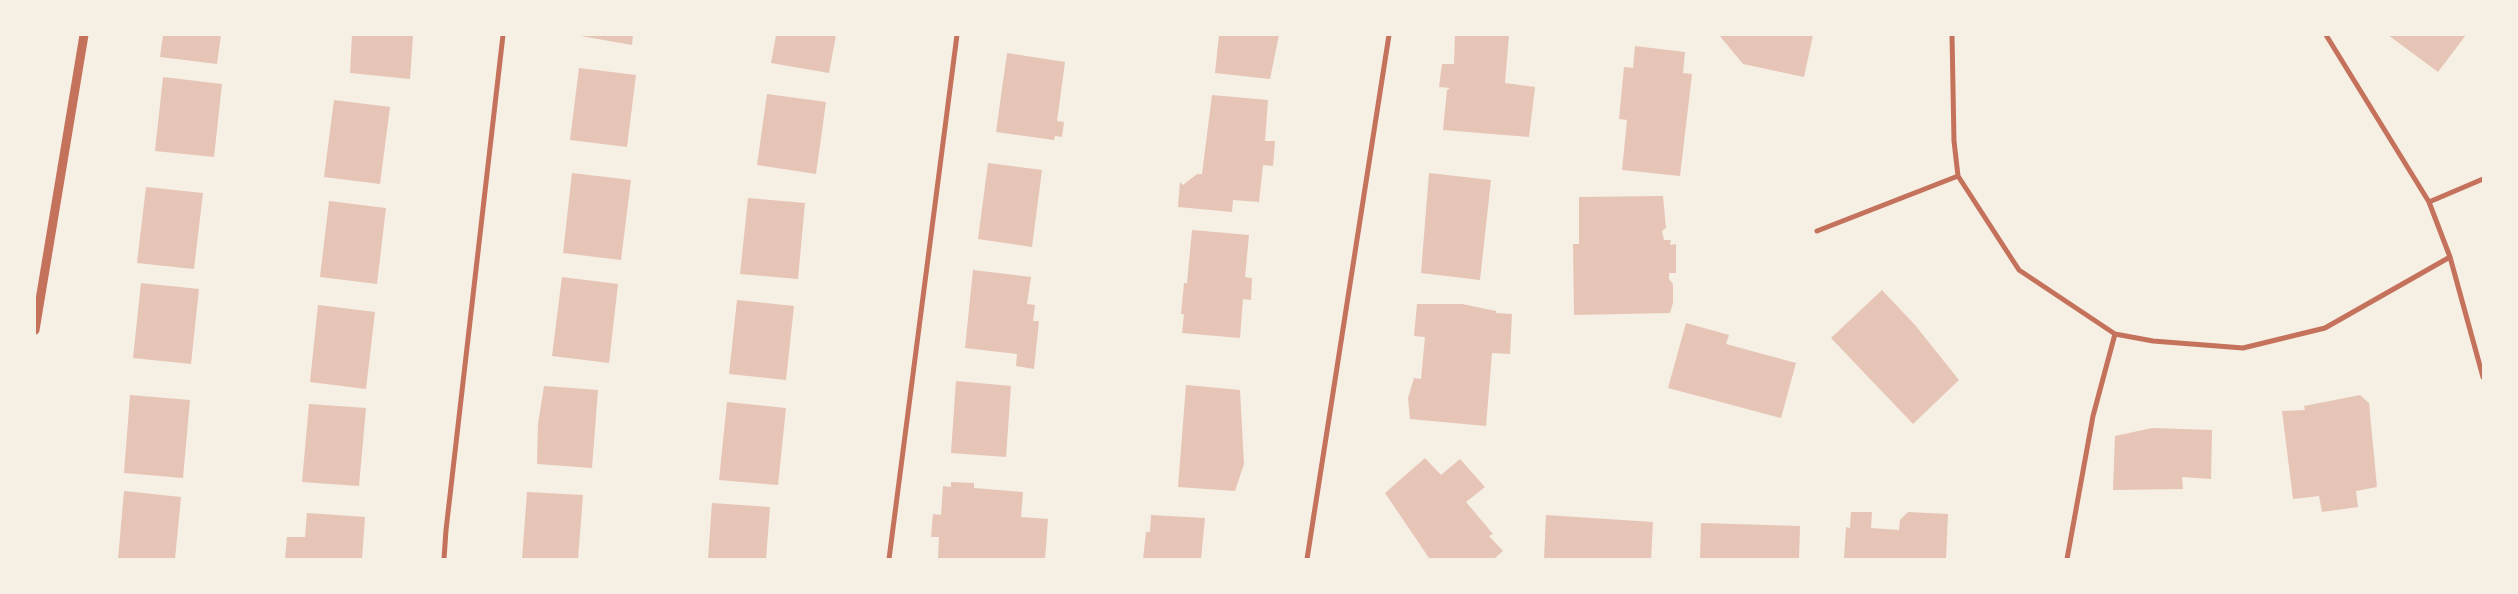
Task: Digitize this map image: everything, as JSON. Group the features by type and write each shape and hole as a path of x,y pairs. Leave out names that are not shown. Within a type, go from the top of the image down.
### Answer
{"street":[{"path":"35,330 84,35"},
{"path":"444,559 504,35"},
{"path":"889,559 957,35"},
{"path":"1307,559 1389,35"},
{"path":"1952,35 1954,141 1958,176 2019,270 2115,334 2153,341 2243,348 2325,328 2450,257"},
{"path":"2326,35 2429,202 2450,257 2483,377"},
{"path":"1817,231 1958,176"},
{"path":"2429,202 2483,179"},
{"path":"2067,559 2094,416 2115,334"}],"building":[{"path":"163,35 221,35 217,64 160,57"},
{"path":"352,35 413,35 410,79 350,73"},
{"path":"575,35 633,35 632,45"},
{"path":"776,35 836,35 829,73 771,63"},
{"path":"1219,35 1279,35 1270,79 1215,73"},
{"path":"1455,35 1509,35 1505,83 1535,87 1529,137 1443,130 1447,90 1450,88 1439,87 1442,64 1454,64"},
{"path":"1719,35 1813,35 1804,77 1743,64"},
{"path":"2388,35 2466,35 2438,72"},
{"path":"1635,46 1685,52 1683,73 1692,74 1680,176 1622,170 1627,120 1619,119 1624,67 1633,68"},
{"path":"1007,53 1065,62 1057,121 1064,122 1062,137 1055,136 1054,140 996,132"},
{"path":"579,68 636,75 627,147 570,140"},
{"path":"163,77 222,84 214,157 155,151"},
{"path":"767,94 826,102 816,174 757,165"},
{"path":"1212,95 1268,100 1265,141 1275,141 1273,166 1263,165 1259,202 1233,200 1232,212 1178,207 1180,182 1183,185 1197,174 1202,174"},
{"path":"334,100 390,107 380,184 324,177"},
{"path":"988,163 1042,170 1032,247 978,239"},
{"path":"572,173 631,180 621,260 563,253"},
{"path":"1429,173 1491,180 1480,280 1421,273"},
{"path":"146,187 203,193 194,269 137,263"},
{"path":"1663,196 1666,228 1662,231 1664,240 1671,240 1670,245 1676,244 1676,273 1669,273 1669,279 1673,284 1673,303 1670,313 1574,315 1573,244 1579,244 1579,197"},
{"path":"748,198 805,203 798,279 740,274"},
{"path":"329,201 386,208 377,284 320,277"},
{"path":"1192,230 1249,235 1245,277 1252,278 1251,300 1243,299 1240,338 1182,333 1184,314 1181,314 1184,283 1187,283"},
{"path":"973,270 1031,277 1027,304 1035,305 1033,321 1039,321 1034,369 1016,366 1017,354 965,348"},
{"path":"562,277 618,284 609,363 552,356"},
{"path":"141,283 199,289 191,364 133,358"},
{"path":"1882,290 1915,325 1959,380 1913,424 1831,338"},
{"path":"737,300 794,306 786,380 729,374"},
{"path":"1417,304 1462,304 1496,311 1496,313 1512,314 1510,354 1492,353 1486,426 1410,419 1408,398 1414,378 1421,379 1425,337 1414,336"},
{"path":"318,305 375,312 366,389 310,382"},
{"path":"1686,323 1729,335 1726,344 1796,363 1781,418 1668,388"},
{"path":"956,381 1011,386 1006,457 951,453"},
{"path":"1186,385 1240,390 1244,464 1235,491 1178,487"},
{"path":"544,386 598,390 592,468 537,464 538,424"},
{"path":"130,395 190,400 183,478 124,473"},
{"path":"2360,395 2369,403 2377,487 2356,491 2358,507 2322,512 2319,496 2293,499 2282,411 2305,410 2304,406"},
{"path":"727,402 786,408 778,485 719,480"},
{"path":"309,404 366,408 359,486 302,482"},
{"path":"2152,428 2212,430 2211,479 2182,477 2183,489 2113,490 2115,436"},
{"path":"1425,458 1441,475 1460,459 1485,487 1466,502 1493,534 1489,536 1503,551 1494,559 1429,558 1385,493"},
{"path":"951,482 974,483 974,488 1023,492 1021,517 1048,519 1045,559 938,559 939,537 931,537 933,514 941,515 943,486 951,487"},
{"path":"124,491 181,497 175,559 118,559"},
{"path":"527,492 583,495 578,559 522,559"},
{"path":"712,503 770,507 766,559 708,559"},
{"path":"1851,512 1872,512 1871,528 1899,530 1900,520 1908,512 1948,514 1946,559 1844,559 1846,527 1850,528"},
{"path":"307,513 365,517 362,559 285,559 287,537 305,537"},
{"path":"1151,515 1205,518 1201,559 1143,559 1146,532 1150,532"},
{"path":"1546,515 1653,522 1651,559 1544,559"},
{"path":"1701,523 1800,526 1799,559 1700,559"}]}
